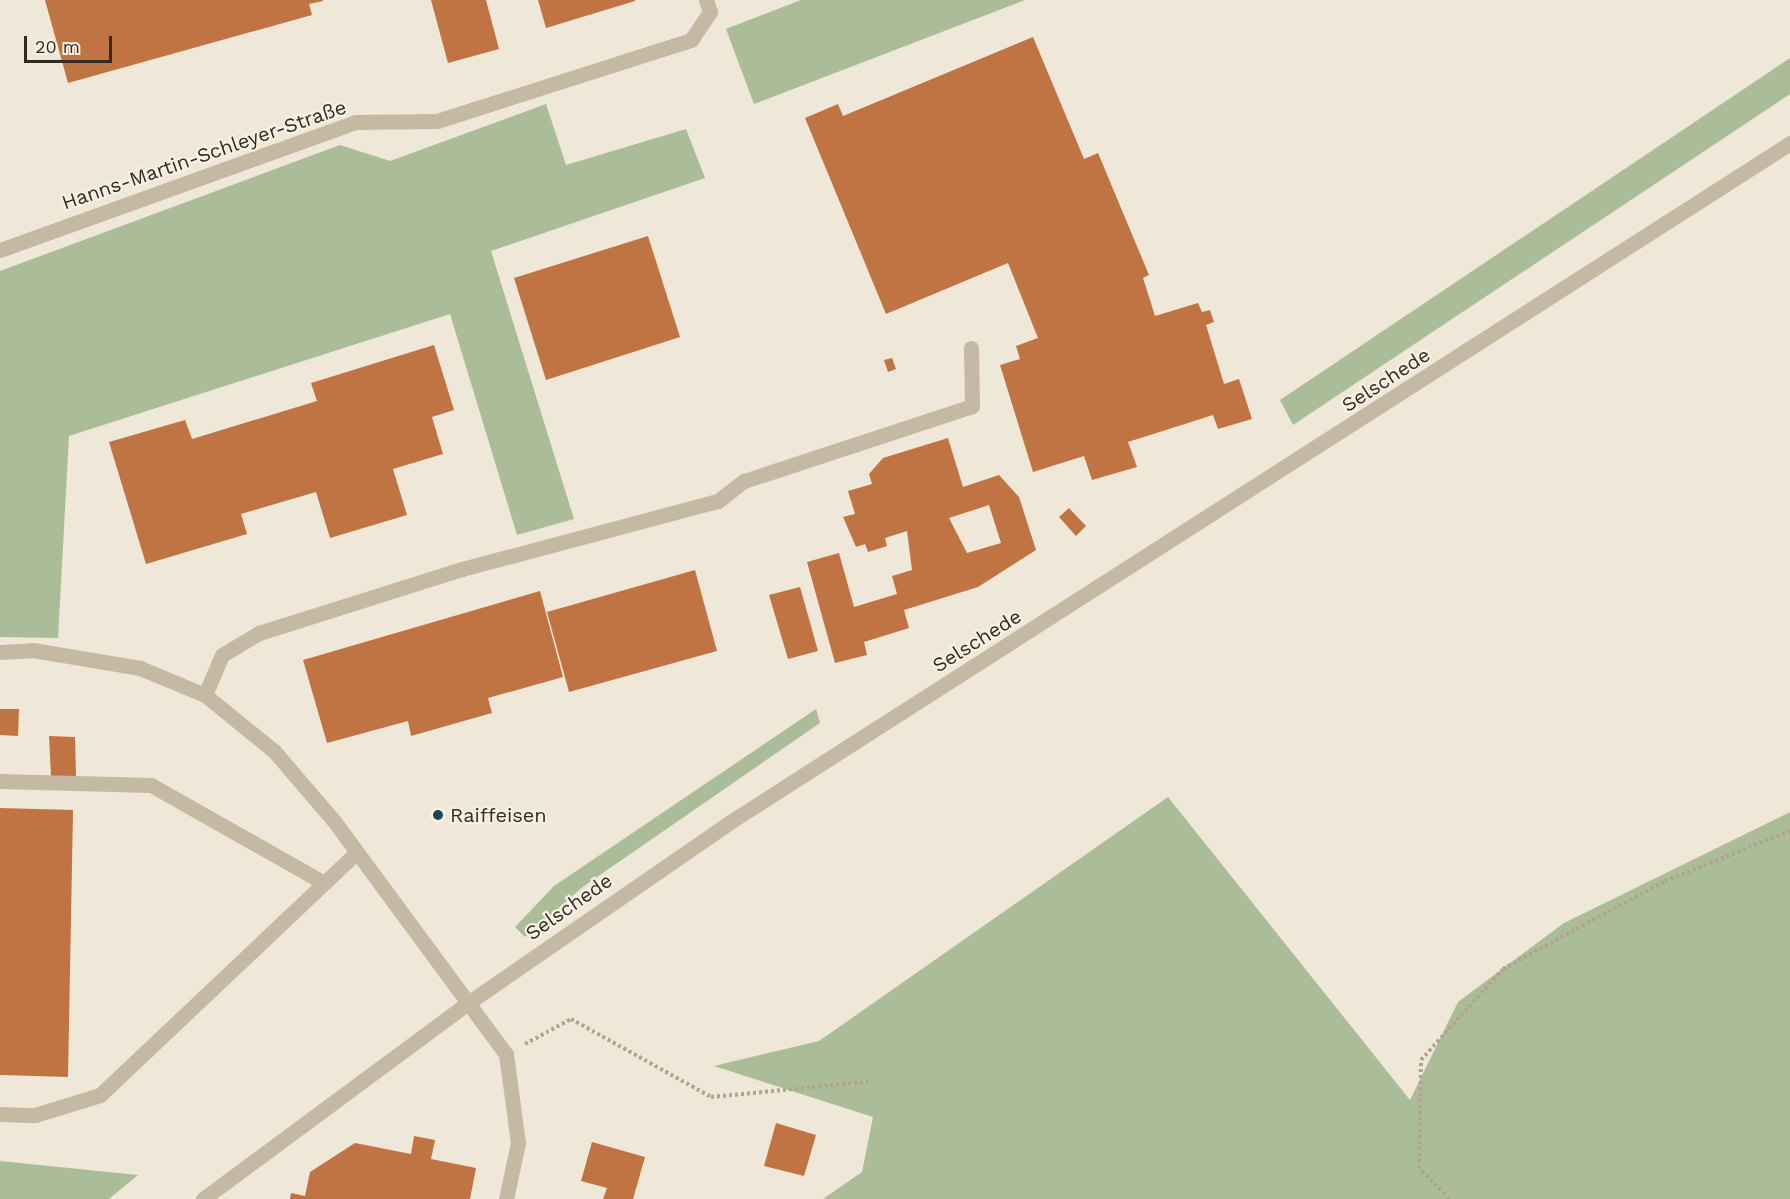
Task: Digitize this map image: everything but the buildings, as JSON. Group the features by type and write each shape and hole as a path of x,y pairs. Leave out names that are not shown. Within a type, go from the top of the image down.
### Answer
{"street":[{"name":"Hanns-Martin-Schleyer-Straße","path":"0,250 356,122 437,121 691,40 710,12 706,0"},
{"name":"Selschede","path":"203,1199 465,1005 730,822 1790,143"},
{"path":"205,695 222,655 260,633 462,569 718,501 744,481 972,406 971,348"},
{"path":"0,652 33,650 140,668 205,695 274,751 356,853 465,1005 506,1054 518,1143 506,1199"},
{"path":"0,781 151,785 324,883"},
{"path":"0,1114 34,1115 100,1095 356,853"}],"path":[{"path":"1449,1199 1419,1168 1421,1060 1503,969 1665,881 1790,831"},
{"path":"506,1054 572,1019 711,1097 868,1082"}],"green space":[{"path":"801,0 1025,0 754,104 726,29"},
{"path":"1790,58 1790,94 1293,425 1280,400"},
{"path":"546,104 566,165 686,129 705,178 491,251 574,519 517,535 450,314 69,436 58,638 0,637 0,271 340,145 390,161"},
{"path":"816,709 820,723 584,886 525,937 515,927 554,886"},
{"path":"1168,797 1410,1100 1458,1002 1564,923 1790,812 1790,1199 823,1199 862,1172 873,1117 714,1066 819,1041"},
{"path":"0,1161 138,1175 109,1199 0,1199"}],"place":[{"name":"Raiffeisen","path":"438,815"}]}
